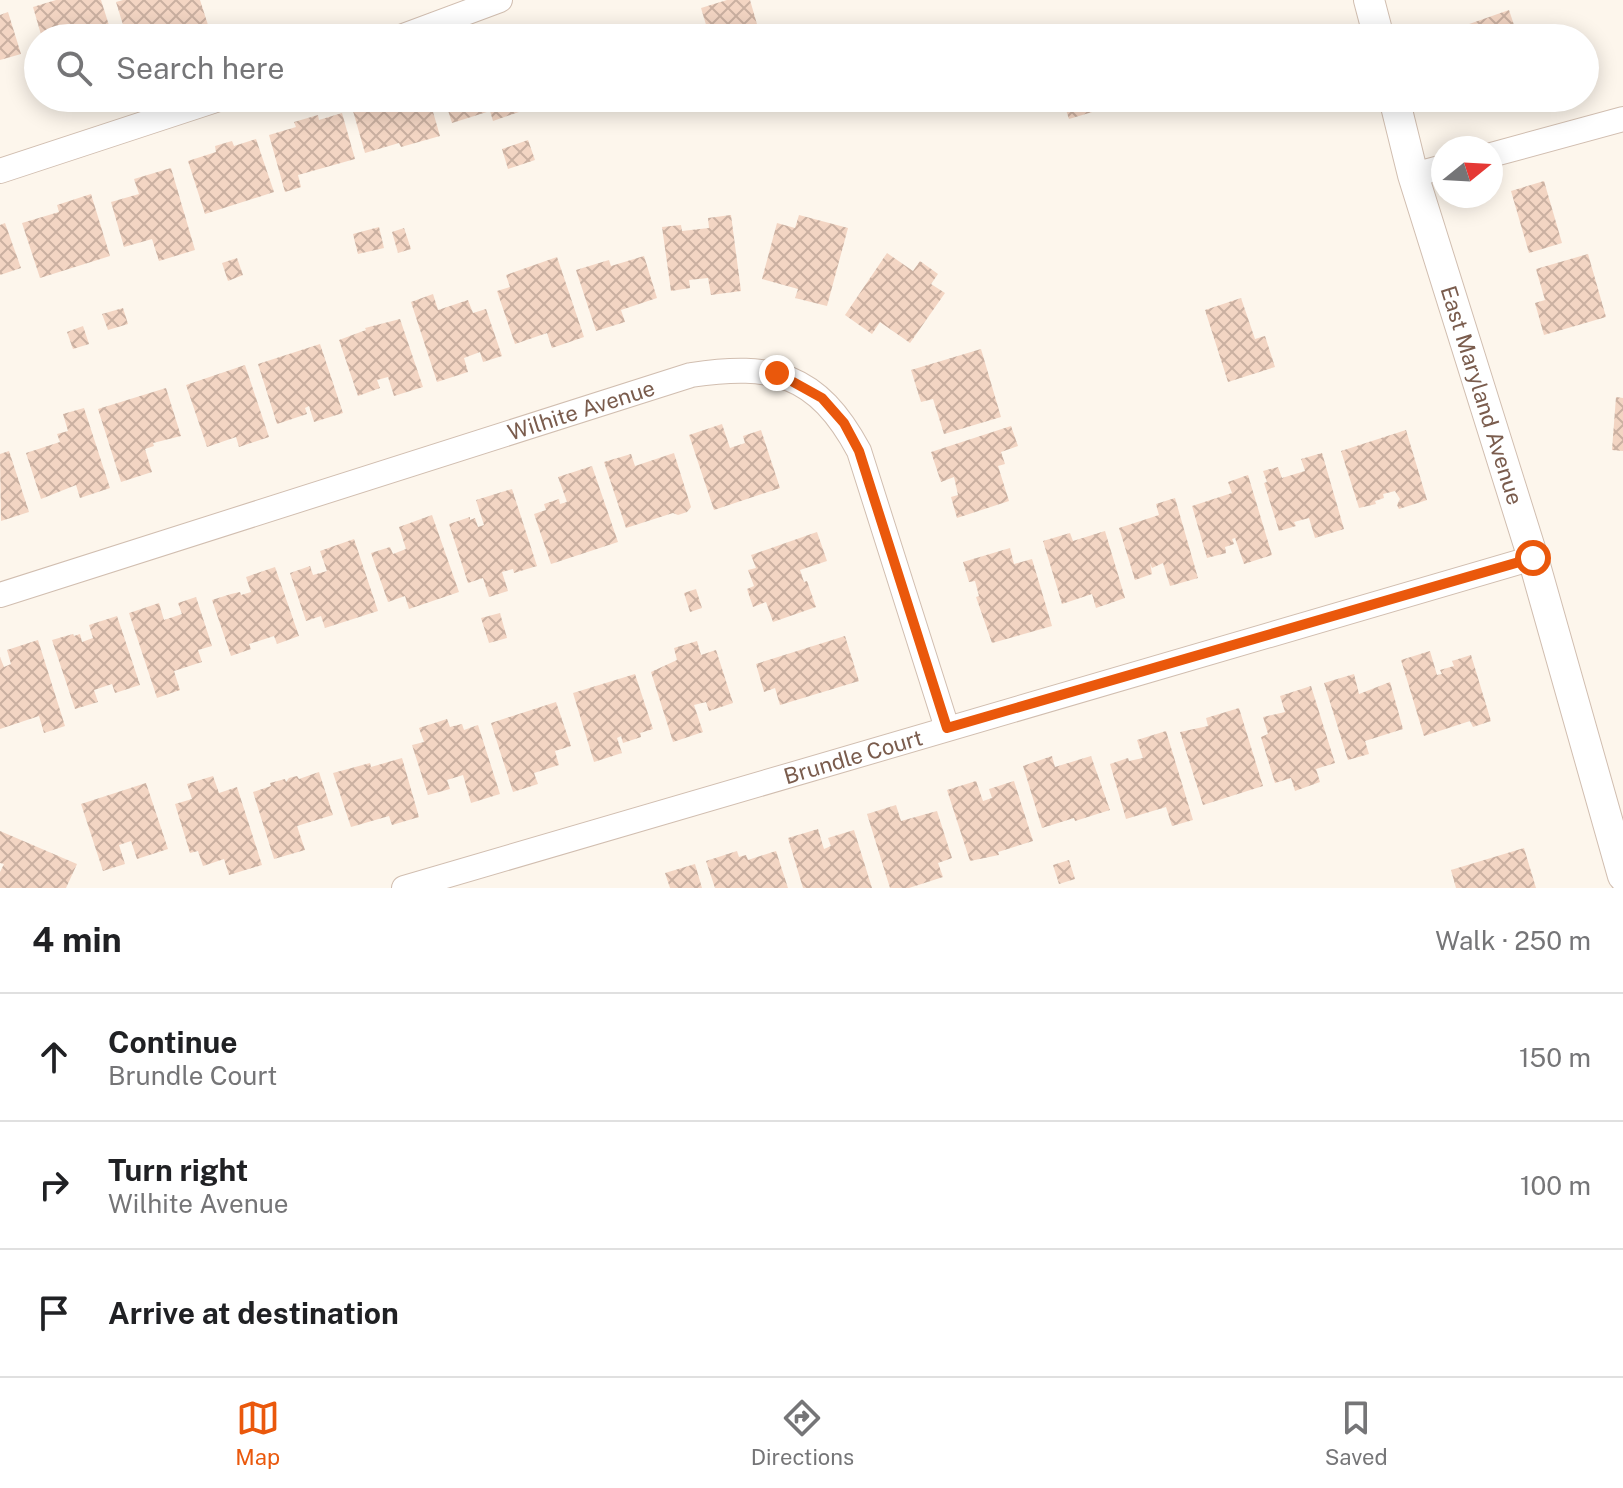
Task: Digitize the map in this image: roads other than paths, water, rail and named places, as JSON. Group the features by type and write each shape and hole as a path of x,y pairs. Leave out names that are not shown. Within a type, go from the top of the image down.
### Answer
{"street":[{"path":"436,24 500,0"},
{"path":"1369,0 1375,24"},
{"path":"0,171 179,112"},
{"name":"East Maryland Avenue","path":"1397,112 1413,175 1533,558 1623,876"},
{"path":"1503,152 1623,119"},
{"path":"1413,175 1431,170"},
{"name":"Wilhite Avenue","path":"0,595 691,375 733,369 777,373 822,398 844,423 859,451 947,728"},
{"name":"Brundle Court","path":"404,888 1533,558"}]}
